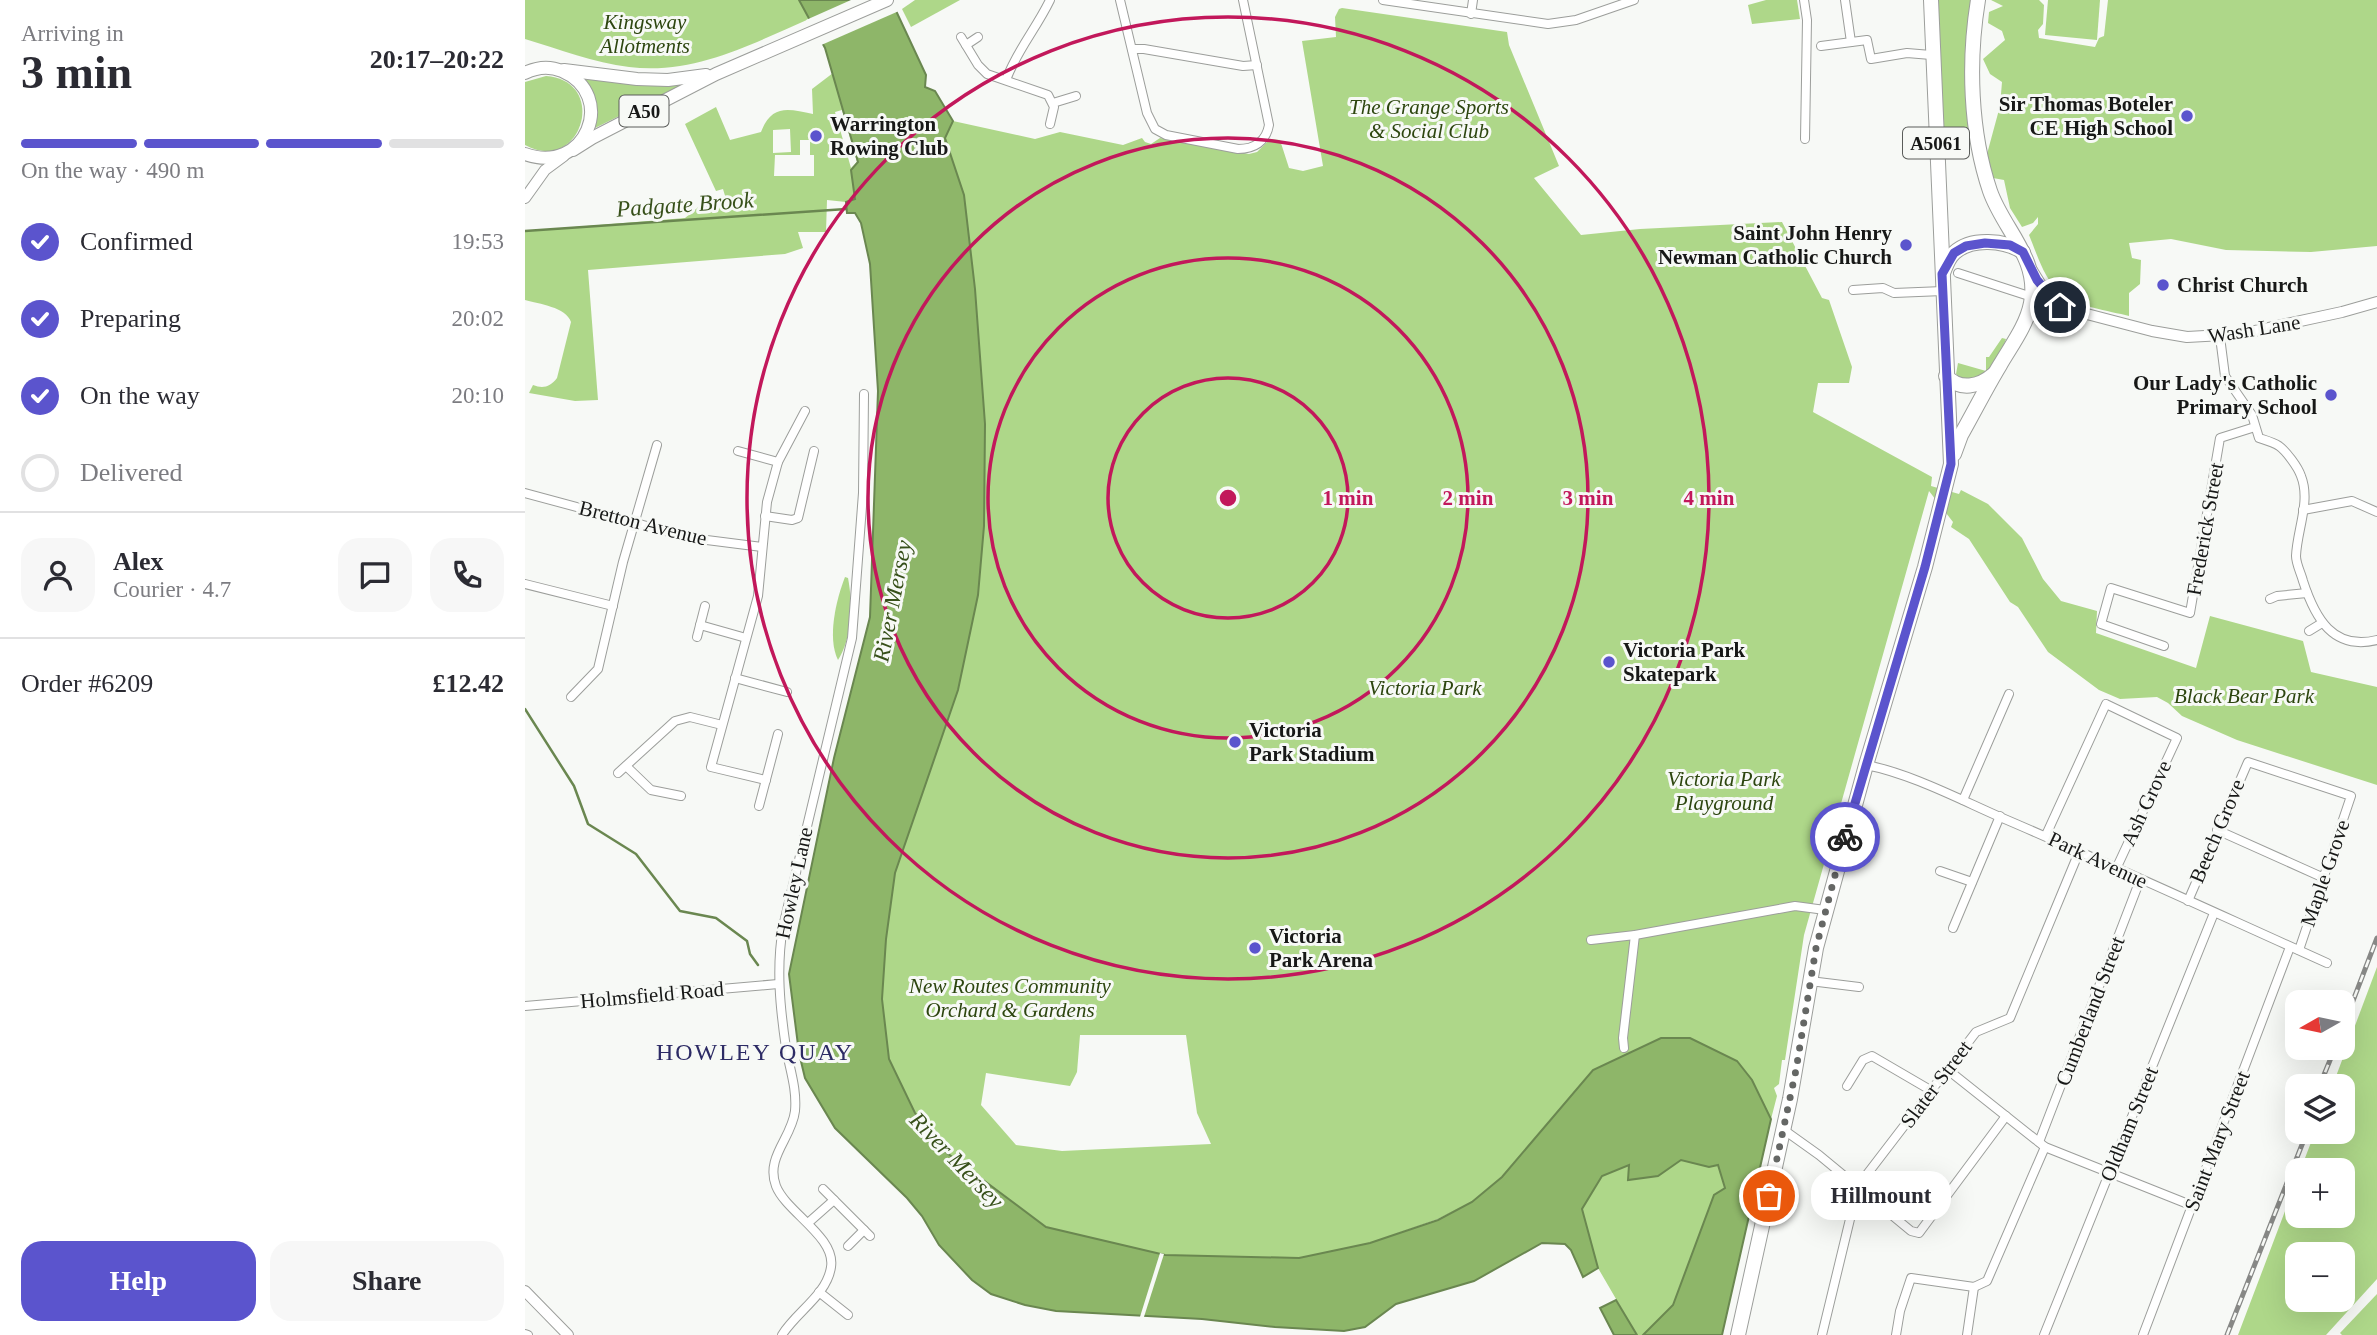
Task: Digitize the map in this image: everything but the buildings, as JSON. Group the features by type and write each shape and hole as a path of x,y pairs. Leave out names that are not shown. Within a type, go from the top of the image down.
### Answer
{"highway":[{"name":"A5061","path":"1931,0 1931,55 1951,464"},
{"name":"A5061","path":"1738,1335 1784,1130 1825,910 1911,615 1951,464 1961,435 2027,318 2032,297 2026,258 1990,192 1977,134 1973,51 1978,0"},
{"path":"1942,274 1954,253 1966,246 2003,244 2026,258"},
{"path":"1946,376 1957,384 1971,386 1995,373"}],"main road":[{"name":"A50","path":"569,153 592,138 716,74 887,0"},
{"name":"A50","path":"525,61 570,75 589,97 590,126 583,140 569,153"},
{"name":"A50","path":"525,73 551,68 637,79 668,80 716,74"},
{"path":"525,154 538,159 551,159 569,153"}],"street":[{"path":"1006,80 1016,54 1039,24 1050,0"},
{"path":"1120,0 1147,113 1155,129 1166,135 1238,149 1254,147 1263,140 1268,131 1268,110 1243,0"},
{"path":"1384,0 1539,24 1563,23 1635,0"},
{"path":"1471,14 1473,0"},
{"path":"1804,0 1807,20 1805,139"},
{"path":"1845,0 1851,42"},
{"path":"978,37 963,41 983,72 1044,92 1053,103 1050,124"},
{"path":"1821,46 1867,40 1871,59 1907,53 1931,55"},
{"path":"1132,50 1144,49 1243,66 1257,65"},
{"path":"1053,103 1076,96"},
{"path":"525,198 545,170 569,153"},
{"path":"2026,258 2037,280 2060,307"},
{"path":"1958,273 2032,297"},
{"path":"1853,290 1883,288 1894,293 1943,291"},
{"name":"Wash Lane","path":"2060,307 2152,331 2187,337 2220,337 2309,320 2377,302"},
{"path":"2027,318 2041,309 2060,307"},
{"path":"2220,337 2224,376 2252,415 2259,438 2281,447 2301,474 2303,510 2296,559 2307,593 2322,623 2342,640 2356,643 2377,640"},
{"name":"Howley Lane","path":"782,1335 820,1292 831,1269 832,1260 829,1251 808,1223 782,1198 772,1173 779,1147 791,1127 795,1105 795,1086 787,1051 778,984 783,927 852,638 857,603 863,493 864,394"},
{"path":"766,780 711,768 758,596 765,516 778,462 805,411"},
{"name":"Frederick Street","path":"2164,646 2101,624 2111,588 2190,613 2220,438 2255,426"},
{"path":"571,697 597,668 657,445"},
{"path":"738,451 778,462"},
{"path":"765,516 792,520 798,518 814,452"},
{"name":"Bretton Avenue","path":"525,493 691,538 762,547"},
{"path":"2303,510 2352,501 2377,512"},
{"path":"525,584 613,606"},
{"path":"2270,599 2307,593"},
{"path":"697,637 705,606"},
{"path":"2309,631 2322,623"},
{"path":"700,625 746,638"},
{"path":"735,678 787,692"},
{"path":"1963,800 2009,694"},
{"name":"Ash Grove","path":"2046,835 2106,704 2176,737 2116,869"},
{"path":"618,773 675,722 690,716 722,725"},
{"path":"759,806 778,734"},
{"name":"Maple Grove","path":"2248,762 2351,796 2324,878 2294,948"},
{"name":"Beech Grove","path":"2187,901 2248,762"},
{"name":"Park Avenue","path":"1866,765 1886,770 2046,835 2327,963"},
{"path":"626,766 651,790 681,796"},
{"path":"1953,928 2000,816"},
{"path":"2217,831 2324,878"},
{"name":"Slater Street","path":"1822,1335 1858,1186 1976,1032 2010,1018 2079,852"},
{"path":"1940,871 1972,882"},
{"name":"Cumberland Street","path":"1974,1287 1987,1281 2042,1144 2140,880"},
{"path":"1591,940 1635,935 1795,906 1825,910"},
{"name":"Oldham Street","path":"2044,1335 2214,913"},
{"path":"1624,1048 1635,935"},
{"name":"Saint Mary Street","path":"2143,1335 2294,948"},
{"path":"1810,981 1859,987"},
{"name":"Holmsfield Road","path":"525,1006 778,984"},
{"path":"1847,1086 1863,1060 1873,1056 1932,1091"},
{"path":"1948,1070 2042,1144 2193,1206"},
{"path":"1784,1130 1858,1186 1911,1231 1919,1233 2006,1116"},
{"path":"823,1189 867,1233 848,1245"},
{"path":"808,1223 834,1200"},
{"path":"1896,1335 1900,1311 1911,1278 1974,1287 1969,1334"},
{"path":"525,1292 568,1335"},
{"path":"820,1292 848,1315"}],"green space":[{"name":"Kingsway Allotments","path":"525,0 799,0 809,19 744,47 700,62 653,68 629,67 590,59 525,39"},
{"path":"915,0 960,0 911,27 902,9"},
{"path":"1766,0 1797,0 1800,19 1752,24 1748,5"},
{"path":"1931,0 1978,0 1977,134 1943,133"},
{"name":"Sir Thomas Boteler CE High School","path":"1991,0 2039,0 2044,5 2043,24 2038,30 2039,38 2095,47 2099,38 2104,36 2108,0 2377,0 2377,246 2311,252 2226,250 2171,239 2129,243 2132,258 2141,260 2140,284 2129,293 2129,316 2066,298 2054,287 2041,266 2029,235 2038,224 2038,217 2033,223 2022,227 2010,208 2004,180 1993,178 1987,154 2000,106 2002,82 1990,74 1983,59 2005,40 2002,31 1988,23 1989,12 2003,6"},
{"path":"2048,0 2100,0 2097,40 2045,35"},
{"name":"Victoria Park","path":"1339,9 1507,32 1509,45 1559,166 1534,178 1581,235 1640,229 1782,222 1822,298 1829,300 1852,367 1849,383 1818,383 1813,412 1932,477 1931,486 1959,494 1961,490 1988,504 2022,538 2043,579 2061,601 2097,611 2096,633 2196,668 2210,616 2303,641 2311,672 2377,687 2377,785 2237,740 2182,716 2157,697 2120,699 2099,690 2048,652 2018,607 2010,602 1969,539 1951,527 1953,522 1929,491 1804,935 1785,1060 1782,1060 1779,1084 1774,1088 1777,1096 1771,1119 1752,1080 1502,1177 1472,1202 1438,1219 1370,1243 1299,1258 1165,1255 1046,1227 947,1153 915,1113 889,1059 882,999 886,939 895,873 958,690 978,595 984,526 985,432 964,195 945,137 953,121 1035,139 1060,132 1123,145 1142,138 1151,144 1160,138 1249,154 1257,152 1270,139 1280,140 1289,168 1303,171 1323,166 1302,41 1336,37 1335,17","holes":["1080,1035 1186,1035 1197,1113 1211,1144 1062,1151 1016,1145 981,1105 986,1073 1070,1086 1077,1072"]},
{"path":"833,73 858,162 851,170 855,199 846,202 827,200 826,232 798,232 803,248 785,254 588,270 598,400 575,401 529,393 533,385 546,386 557,378 571,322 558,310 525,300 525,231 685,218 707,200 726,199 723,189 716,191 685,124 716,107 730,140 761,132 765,123 776,113 788,110 813,114 812,89","holes":["842,110 857,162 851,168 835,112","790,129 791,152 773,153 773,130","800,140 810,140 810,155 814,155 814,176 774,176 775,155 800,155"]},
{"path":"546,76 566,82 578,93 582,108 581,124 573,138 561,148 545,151 525,145 525,82"},
{"path":"583,77 686,83 595,128 595,101"},
{"path":"2002,338 2006,339 2002,349 1986,372 1972,380 1956,374 1958,363 1986,371 1986,357 1989,357"},
{"path":"845,577 848,578 850,588 851,610 846,642 838,660 833,630"},
{"path":"2377,967 2377,1279 2355,1303 2355,1242 2285,1242 2285,1312 2347,1312 2326,1335 2238,1335 2285,1211 2285,1228 2355,1228 2355,1158 2305,1158 2310,1144 2355,1144 2355,1074 2337,1074 2342,1060 2355,1060 2355,1026"},
{"path":"1681,1160 1709,1167 1719,1165 1725,1188 1714,1195 1673,1305 1643,1335 1637,1335 1598,1268 1582,1209 1602,1176 1629,1165 1629,1180 1658,1176"},
{"path":"2377,1294 2377,1335 2342,1335 2340,1333"}],"water":[{"name":"River Mersey","path":"799,0 891,0 926,75 925,87 935,91 953,121 945,138 964,195 975,289 985,424 984,526 978,595 958,690 895,873 886,939 882,999 889,1059 915,1113 947,1153 1046,1227 1165,1255 1299,1258 1370,1243 1438,1220 1472,1202 1502,1177 1593,1070 1661,1038 1690,1038 1737,1061 1752,1080 1771,1119 1722,1335 1643,1335 1673,1305 1714,1195 1725,1188 1718,1165 1709,1167 1681,1160 1658,1176 1628,1180 1629,1165 1602,1176 1582,1209 1598,1268 1583,1277 1571,1250 1565,1244 1542,1243 1474,1281 1396,1304 1365,1327 1344,1331 1202,1319 1056,1311 991,1294 972,1280 939,1245 922,1216 907,1198 835,1128 805,1078 799,1053 789,974 834,758 870,617 878,391 870,264 861,223 855,213 847,213 846,202 855,199 851,170 858,162 825,48"},
{"path":"1616,1300 1637,1335 1614,1335 1600,1308"}],"pier":[{"path":"851,0 895,0 899,11 819,46 806,20"},
{"path":"1160,1253 1164,1254 1143,1320 1139,1320"}],"waterway":[{"name":"Padgate Brook","path":"525,231 846,209"},
{"path":"525,709 574,786 588,824 636,854 680,911 716,918 747,941 750,954 758,965"}],"railway":[{"path":"2355,996 2377,938"},
{"path":"2324,1074 2330,1060"},
{"path":"2227,1335 2302,1144"}],"way so far":[{"path":"1769,1196 1796,1070 1816,948 1845,837"}],"place":[{"name":"Sir Thomas Boteler CE High School","path":"2187,116"},
{"name":"Warrington Rowing Club","path":"816,136"},
{"name":"Saint John Henry Newman Catholic Church","path":"1906,245"},
{"name":"Christ Church","path":"2163,285"},
{"name":"Our Lady's Catholic Primary School","path":"2331,395"},
{"name":"Victoria Park Skatepark","path":"1609,662"},
{"name":"Victoria Park Stadium","path":"1235,742"},
{"name":"Victoria Park Arena","path":"1255,948"},
{"name":"Hillmount","path":"1769,1196"}],"district":[{"name":"HOWLEY QUAY","path":"755,1052"}],"route":[{"path":"1845,837 1925,567 1951,464 1942,274 1954,253 1966,246 1985,243 2010,245 2023,252 2037,280 2060,307"}],"park label":[{"name":"The Grange Sports & Social Club","path":"1429,119"},
{"name":"Black Bear Park","path":"2244,696"},
{"name":"Victoria Park Playground","path":"1724,791"},
{"name":"New Routes Community Orchard & Gardens","path":"1010,998"}]}
